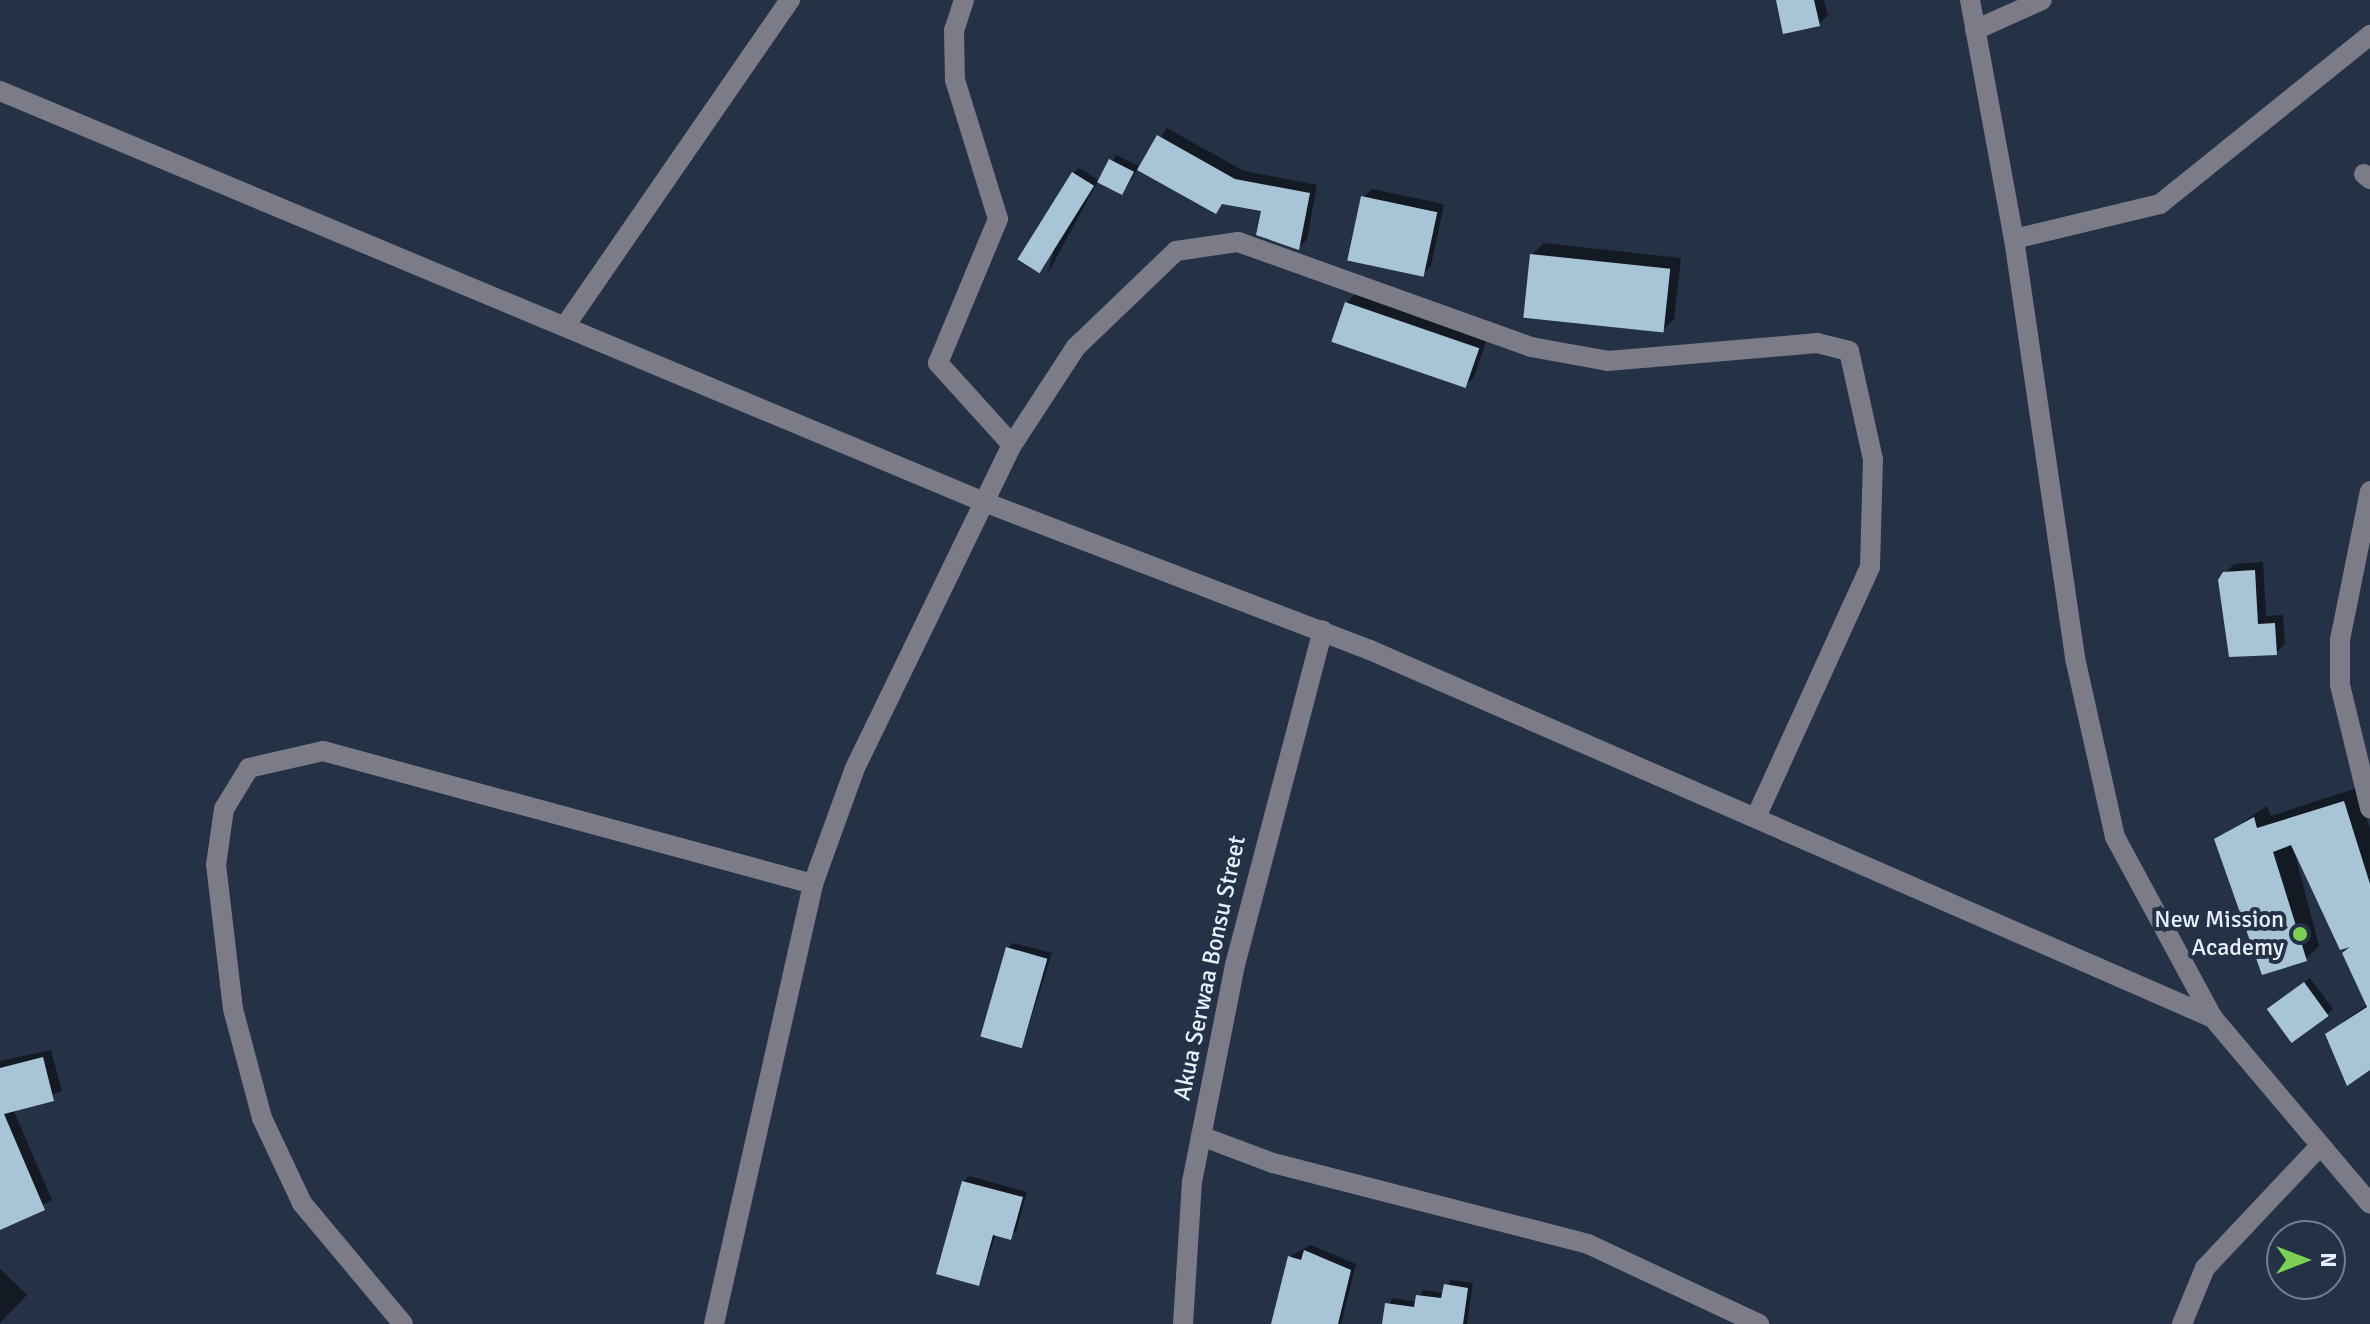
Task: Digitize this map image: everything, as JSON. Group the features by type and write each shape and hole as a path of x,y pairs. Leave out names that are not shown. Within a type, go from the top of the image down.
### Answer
{"street":[{"path":"567,323 790,0"},
{"path":"964,0 954,30 955,80 998,219 938,363 1012,445"},
{"path":"1970,0 2014,239 2091,748 2128,867 2213,1018 2317,1149 2370,1204"},
{"path":"1975,30 2042,0"},
{"path":"2014,239 2160,204 2370,35"},
{"path":"2,98 567,323 979,500 1323,630 2213,1018"},
{"path":"714,1324 813,884 855,768 928,628 979,500 1012,445 1076,347 1176,251 1216,240 1531,347 1608,361 1838,345 1854,360 1873,459 1870,567 1756,817"},
{"path":"2370,491 2340,640 2340,685 2365,762 2370,808"},
{"name":"Akua Serwaa Bonsu Street","path":"1183,1324 1201,1136 1265,830 1323,630"},
{"path":"403,1324 302,1203 262,1118 233,1009 216,865 224,809 249,768 289,753 323,751 813,884"},
{"path":"1201,1136 1273,1163 1588,1244 1716,1315 1759,1324"},
{"path":"2182,1324 2205,1268 2317,1149"}],"building":[{"path":"1776,0 1814,0 1820,26 1783,34"},
{"path":"1157,135 1235,179 1310,193 1299,250 1256,235 1261,211 1222,204 1216,214 1137,170"},
{"path":"1109,159 1134,172 1122,195 1097,182"},
{"path":"1072,172 1094,186 1039,273 1017,259"},
{"path":"1361,196 1437,212 1424,277 1347,261"},
{"path":"1530,254 1670,269 1664,332 1523,318"},
{"path":"1345,302 1479,348 1466,388 1331,342"},
{"path":"2255,570 2258,624 2275,623 2277,655 2229,657 2218,580 2223,572"},
{"path":"2344,801 2370,884 2370,1070 2347,1086 2325,1034 2367,1007 2342,953 2350,947 2340,950 2291,845 2273,852 2307,961 2262,975 2214,839 2254,817 2257,828"},
{"path":"1006,947 1047,959 1022,1048 980,1036"},
{"path":"2304,982 2329,1016 2291,1043 2267,1009"},
{"path":"43,1057 54,1101 4,1114 45,1210 0,1230 0,1068"},
{"path":"962,1181 1023,1197 1011,1240 993,1235 979,1286 936,1274"},
{"path":"1304,1250 1351,1270 1338,1324 1271,1324 1288,1256 1301,1260"},
{"path":"1444,1284 1468,1288 1463,1324 1382,1324 1385,1303 1414,1307 1416,1295 1441,1298"}],"place":[{"name":"New Mission Academy","path":"2300,934"}]}
